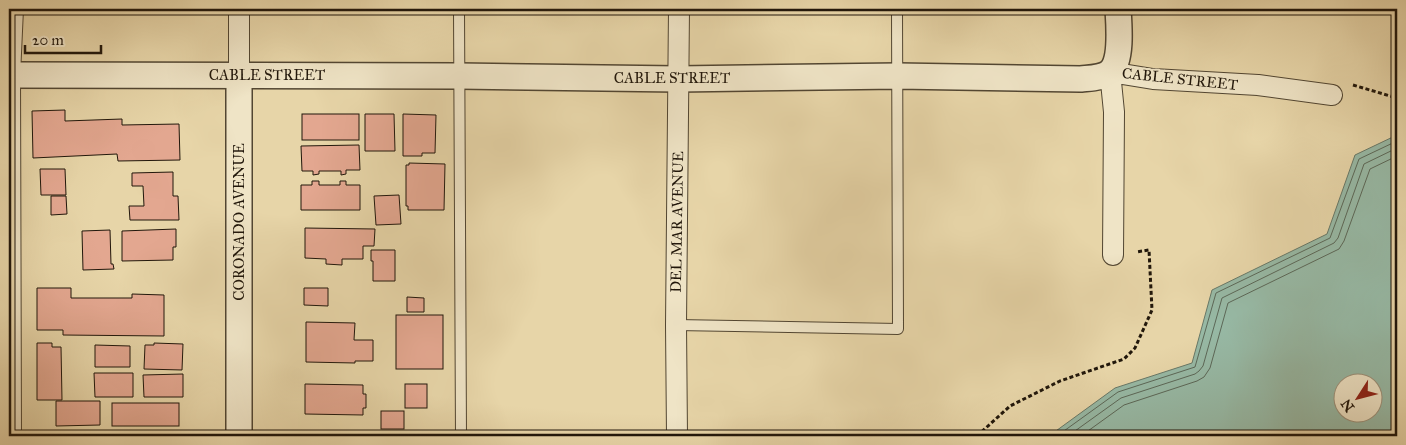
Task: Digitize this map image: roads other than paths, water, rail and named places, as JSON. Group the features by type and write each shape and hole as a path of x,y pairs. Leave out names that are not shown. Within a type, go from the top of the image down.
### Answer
{"street":[{"name":"CORONADO AVENUE","path":"239,9 239,436"},
{"name":"DEL MAR AVENUE","path":"677,436 676,325 679,9"},
{"path":"1113,255 1114,112 1110,72 1115,64 1119,46 1118,9"},
{"name":"CABLE STREET","path":"12,75 459,76 678,79 898,76 1081,79 1099,77 1110,72 1153,80 1258,86 1332,95"}],"lane":[{"path":"16,436 12,75 18,9"},
{"path":"459,9 461,436"},
{"path":"676,325 898,328 897,9"}],"water":[{"path":"1397,135 1397,436 1049,436 1115,388 1192,363 1212,290 1327,234 1355,155"}]}
